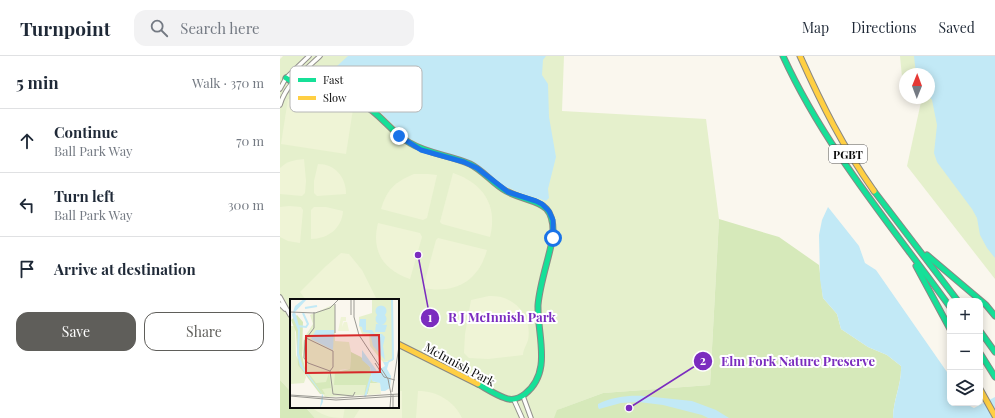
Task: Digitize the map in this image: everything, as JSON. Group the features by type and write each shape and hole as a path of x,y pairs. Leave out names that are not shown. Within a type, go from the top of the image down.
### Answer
{"main road":[{"name":"PGBT","path":"783,56 796,84 837,153 947,303"},
{"name":"PGBT","path":"800,56 820,101 844,146 873,190 956,298"},
{"path":"286,78 290,81"},
{"path":"372,112 408,143 421,150 464,162 477,168 508,192 536,201 549,211 553,220 553,238 538,298 542,365 534,384 523,396 514,400"},
{"path":"913,241 935,263 986,305 995,316"},
{"path":"905,245 947,323"},
{"path":"982,334 995,352"},
{"name":"McInnish Park","path":"399,344 428,358 499,396 514,400"},
{"path":"983,358 995,377"},
{"path":"983,394 995,416"}],"street":[{"path":"299,66 309,56"},
{"path":"309,66 320,56"},
{"path":"280,89 290,74"},
{"path":"280,105 290,85"},
{"path":"280,297 290,316"},
{"path":"280,304 290,316"},
{"path":"523,396 531,418"},
{"path":"514,400 522,418"}],"green space":[{"path":"283,56 564,56 562,111 706,119 719,219 710,385 603,393 560,409 715,418 315,418 306,408 399,408 399,299 290,299 290,391 280,380 280,59"},
{"path":"900,56 995,56 995,279 907,166 921,104 935,104 935,68 901,68"},
{"path":"288,99 290,99 290,112 353,112 346,154 281,144"},
{"path":"304,159 306,181 305,193 302,196 280,194 280,168 288,162"},
{"path":"318,164 330,166 342,177 346,194 317,196 314,193 314,181"},
{"path":"453,173 464,177 473,183 486,197 490,205 492,215 490,237 442,224 440,222"},
{"path":"414,174 437,175 427,218 423,220 381,209 389,191 397,183"},
{"path":"280,207 301,207 303,210 300,243 288,241 280,237"},
{"path":"314,207 326,207 343,211 340,223 333,231 323,237 311,239 311,210"},
{"path":"719,219 779,237 819,265 823,298 837,314 841,329 868,347 887,355 901,366 893,418 554,418 557,410 603,393 710,385"},
{"path":"378,223 420,233 422,237 410,279 386,265 381,258 376,242"},
{"path":"438,238 487,250 478,270 464,283 445,289 423,288 436,240"},
{"path":"341,253 349,254 362,270 376,299 305,299 300,292"},
{"path":"489,296 500,297 514,303 523,313 529,333 523,355 488,359 469,358 464,353 465,334 471,300"},
{"path":"280,380 290,391 290,408 306,408 315,418 280,418"},
{"path":"399,391 402,391 402,418 354,418 360,408 399,408"},
{"path":"418,391 425,391 444,398 459,412 462,418 416,418"},
{"path":"312,408 345,408 343,418 326,416"}],"water":[{"path":"348,56 546,56 543,60 542,75 548,84 549,117 556,157 548,189 549,198 546,201 513,190 501,184 473,164 414,141 400,131 381,113 422,112 422,66 337,66"},
{"path":"914,56 995,56 995,258 987,248 980,235 977,218 972,209 937,162 934,153 937,125 933,104 935,104 935,68 915,68"},
{"path":"828,207 859,246 865,263 876,270 947,372 947,406 970,406 974,408 983,406 983,403 995,397 995,418 893,418 901,366 887,355 868,347 841,329 837,314 823,298 820,279 819,235 822,220"},
{"path":"644,396 692,401 716,410 729,418 708,418 702,415 663,405 639,402 621,403 599,409 598,407 598,404 615,398"}],"traffic: fast":[{"path":"783,56 800,90 839,154 882,216 947,303"},
{"path":"286,78 290,80"},
{"path":"374,112 403,139 424,150 455,158 470,164 480,170 501,188 540,204 546,208 550,214 553,223 553,236 538,305 542,352 539,375 534,385 525,394 513,399 502,397 478,384"},
{"path":"874,191 956,298"},
{"path":"927,255 986,305 995,316"},
{"path":"916,266 947,323"},
{"path":"982,334 995,352"},
{"path":"983,358 995,377"}],"traffic: slow":[{"path":"800,56 816,92 852,158 874,191"},
{"path":"399,344 478,384"},
{"path":"983,394 995,416"}],"place":[{"name":"R J McInnish Park","path":"418,255"},
{"name":"Elm Fork Nature Preserve","path":"629,408"}],"route":[{"path":"399,136 421,150 464,162 477,168 508,192 542,204 549,211 553,220 553,238"}]}
